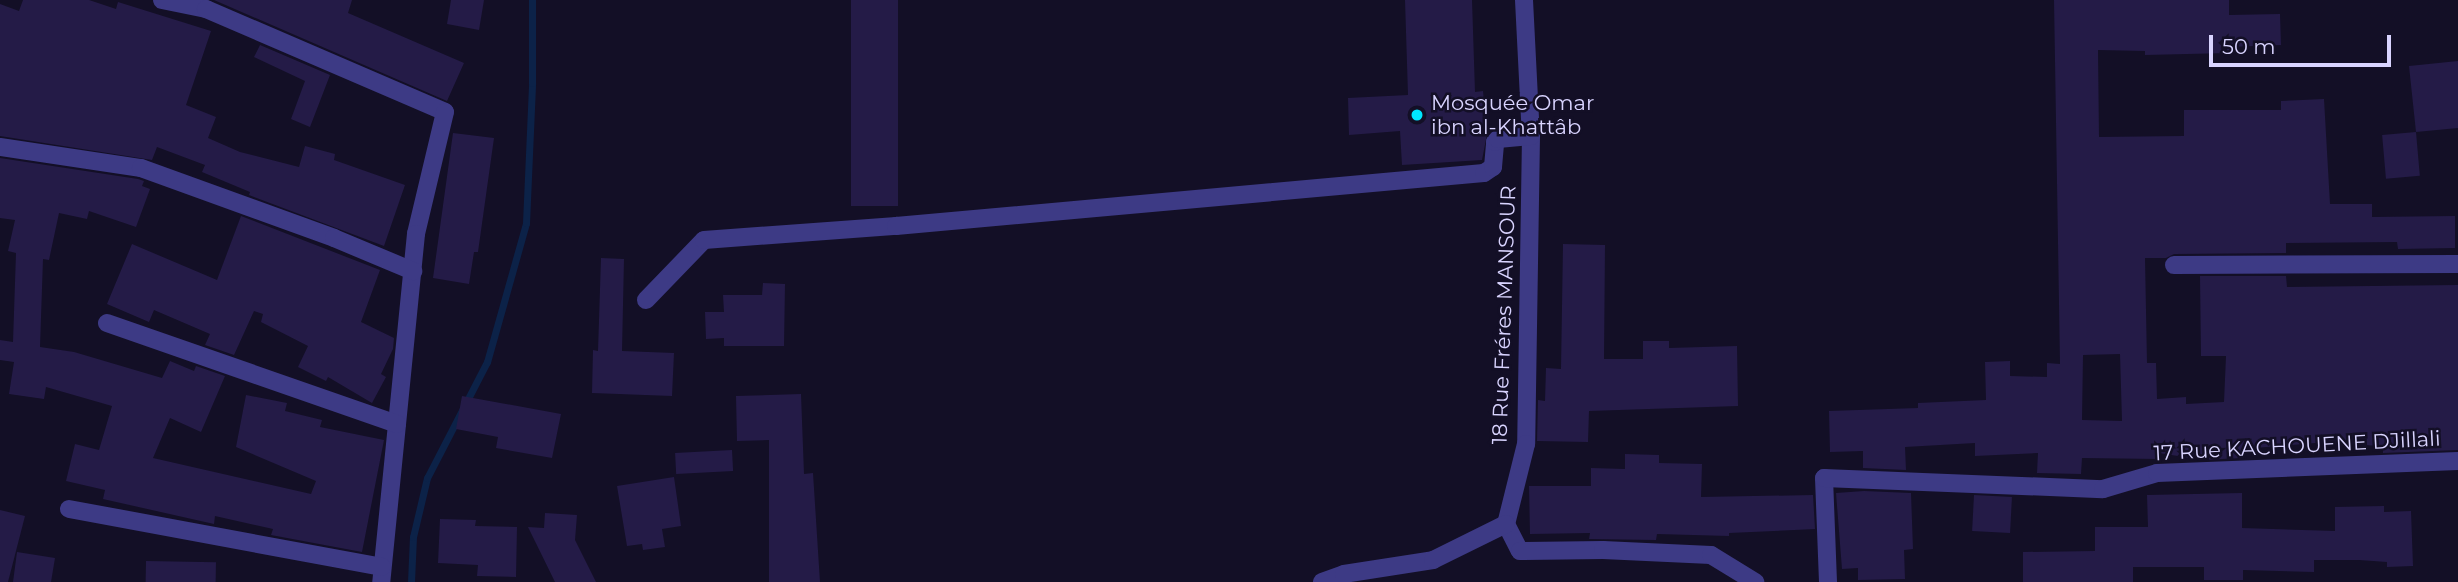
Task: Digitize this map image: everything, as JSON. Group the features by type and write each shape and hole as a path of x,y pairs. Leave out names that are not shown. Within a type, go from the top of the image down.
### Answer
{"street":[{"path":"69,509 381,575 416,234 445,112 206,9 162,0"},
{"name":"18 Rue Fréres MANSOUR","path":"1506,524 1526,444 1531,136 1524,0"},
{"path":"646,300 704,240 896,226 1484,173 1493,167 1495,142 1498,139 1531,136"},
{"path":"0,147 141,168 334,238 413,271"},
{"path":"2174,265 2458,264"},
{"path":"107,323 397,424"},
{"name":"17 Rue KACHOUENE DJillali","path":"1828,582 1824,478 2103,489 2157,473 2458,461"},
{"path":"1322,582 1344,574 1433,560 1506,524 1520,551 1603,550 1711,555 1755,582"}],"building":[{"path":"23,0 89,0 116,9 118,2 211,31 186,105 216,117 208,138 240,152 299,167 305,146 335,154 334,160 405,185 384,246 249,195 250,192 202,172 205,165 157,147 152,160 0,136 0,4 19,11"},
{"path":"214,0 352,0 348,13 464,63 447,101"},
{"path":"451,0 484,0 479,30 447,24"},
{"path":"851,0 898,0 898,206 851,206"},
{"path":"1405,0 1472,0 1475,92 1483,91 1487,134 1482,160 1402,165 1400,131 1349,135 1348,98 1408,95"},
{"path":"2054,0 2229,0 2229,15 2280,14 2281,45 2229,47 2229,53 2145,55 2145,51 2098,50 2099,137 2184,136 2184,110 2281,110 2281,101 2324,99 2330,204 2372,204 2372,217 2455,216 2455,248 2398,249 2397,242 2286,243 2286,253 2174,254 2166,258 2145,258 2147,363 2156,363 2157,399 2186,397 2186,404 2224,402 2226,356 2201,356 2200,276 2286,276 2287,287 2458,285 2458,450 2383,453 2383,446 2315,443 2242,449 2242,458 2203,460 2159,453 2159,459 2082,458 2081,474 2037,473 2038,453 1975,456 1975,443 1905,447 1906,470 1863,468 1863,451 1830,452 1829,411 1918,408 1918,403 1986,400 1985,362 2010,361 2010,376 2047,377 2047,363 2060,364","holes":["2120,354 2122,421 2082,420 2083,355"]},
{"path":"260,45 330,75 310,127 291,119 305,81 254,57"},
{"path":"2458,61 2458,128 2416,132 2409,66"},
{"path":"2416,132 2420,176 2386,179 2382,135"},
{"path":"453,133 494,138 478,252 474,252 469,284 433,278"},
{"path":"0,158 138,179 144,181 142,186 150,189 136,227 89,211 87,219 59,213 49,260 43,259 40,347 74,352 162,378 170,361 194,371 196,366 225,376 201,432 170,418 153,458 311,494 316,481 236,447 246,395 287,403 285,411 322,420 320,427 384,440 362,552 271,535 273,529 215,516 214,524 103,499 105,490 66,481 75,444 99,450 112,406 46,387 44,399 9,394 14,362 0,360 0,340 13,342 16,253 8,251 15,220 0,218"},
{"path":"241,216 380,270 361,322 394,338 393,349 381,374 386,377 372,403 328,377 326,381 298,367 308,346 261,322 263,314 254,311 234,355 205,345 210,334 154,310 149,322 107,304 132,244 217,280"},
{"path":"1563,244 1605,245 1604,359 1643,359 1643,341 1669,341 1669,348 1737,346 1738,406 1589,411 1588,442 1537,441 1538,400 1545,401 1546,368 1561,369"},
{"path":"601,258 624,259 622,351 674,353 672,396 592,393 593,350 598,351"},
{"path":"763,283 785,284 784,346 724,346 724,338 706,339 705,312 724,312 723,295 762,295"},
{"path":"801,394 804,474 813,473 820,582 769,582 769,440 737,441 736,396"},
{"path":"462,396 561,414 552,458 496,448 498,437 456,429"},
{"path":"732,450 733,471 676,474 675,453"},
{"path":"1625,454 1659,455 1659,463 1702,464 1701,497 1813,495 1815,529 1729,533 1729,536 1657,534 1656,540 1589,539 1590,533 1530,534 1529,486 1591,486 1591,468 1625,469"},
{"path":"674,477 681,526 662,529 665,547 643,550 642,544 627,546 617,486"},
{"path":"1836,493 1911,493 1913,549 1904,550 1905,579 1858,580 1858,568 1842,569"},
{"path":"2242,493 2242,528 2335,531 2335,507 2384,506 2384,512 2411,511 2413,566 2387,567 2387,562 2359,560 2314,560 2314,572 2243,570 2243,580 2204,580 2204,567 2133,567 2133,582 2023,582 2023,552 2095,551 2095,527 2148,527 2147,495"},
{"path":"1974,495 2012,497 2010,533 1972,531"},
{"path":"0,510 25,516 8,582 0,582"},
{"path":"545,513 577,515 575,540 596,582 555,582 528,527 544,528"},
{"path":"440,519 476,520 475,526 517,527 516,577 477,576 478,565 438,563"},
{"path":"17,552 55,558 51,582 13,582"},
{"path":"146,561 216,562 216,582 146,582"}],"waterway":[{"path":"411,582 413,537 427,478 487,362 526,223 532,83 532,0"}],"place":[{"name":"Mosquée Omar ibn al-Khattâb","path":"1417,115"}]}
